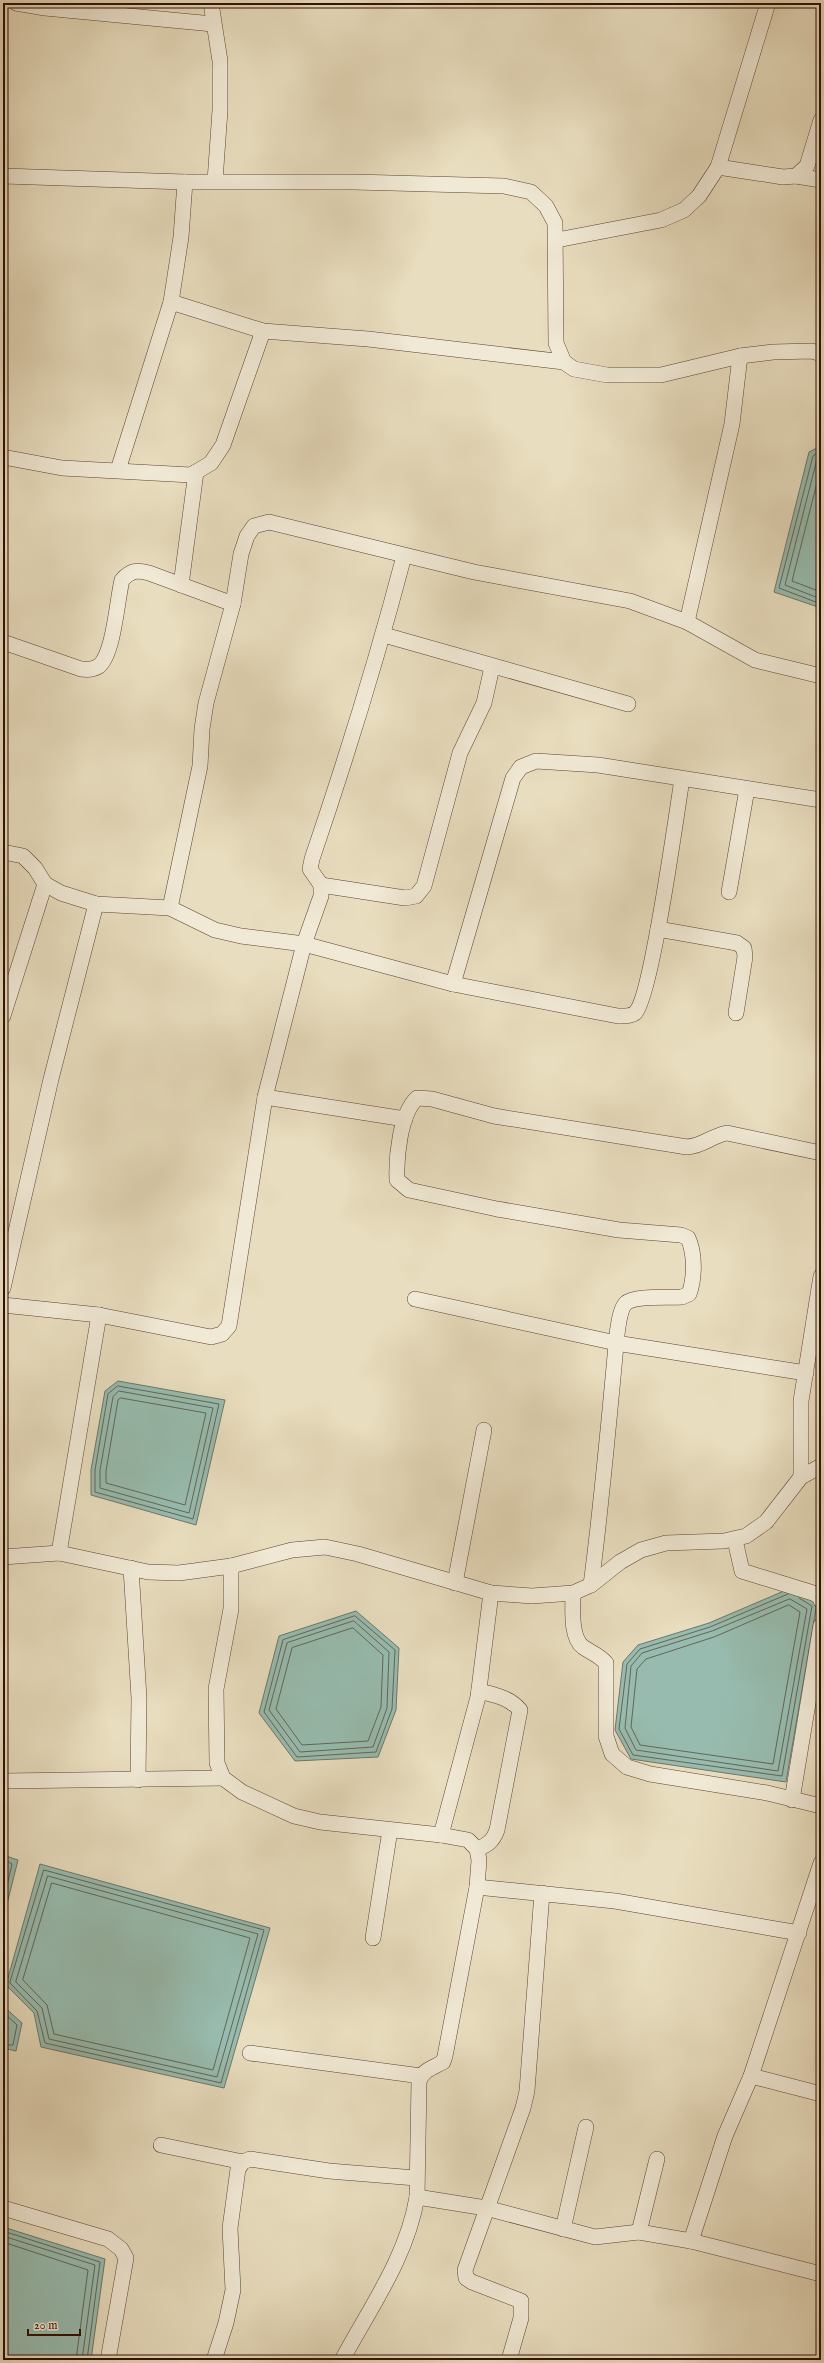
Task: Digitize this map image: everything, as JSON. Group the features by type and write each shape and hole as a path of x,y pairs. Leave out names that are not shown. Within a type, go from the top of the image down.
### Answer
{"street":[{"path":"16,3 45,8 213,24"},
{"path":"211,3 213,24 220,61 220,110 215,181"},
{"path":"557,240 661,220 684,210 699,196 718,167 768,3"},
{"path":"796,176 807,166 821,120"},
{"path":"718,167 783,177 796,176 821,180"},
{"path":"3,176 185,182 370,182 504,186 531,192 546,206 555,223 557,240 556,343 564,362"},
{"path":"118,470 171,302 185,182"},
{"path":"171,302 262,331 368,339 564,362 574,369 606,375 661,375 740,356 773,352 812,351 821,354"},
{"path":"3,457 62,468 191,474 196,472 211,463 223,445 262,331"},
{"path":"687,622 732,424 740,356"},
{"path":"181,585 196,472"},
{"path":"170,908 200,766 202,729 206,703 233,604 241,554 247,536 254,526 269,522 474,572 610,596 654,608 687,622 755,660 821,676"},
{"path":"3,1305 99,1315 211,1337 222,1334 229,1326 265,1097 304,944 321,896 321,885 310,869 312,859 346,759 384,635 404,556"},
{"path":"3,642 81,669 90,670 100,665 109,649 122,580 128,573 137,570 233,604"},
{"path":"384,635 492,667 628,704"},
{"path":"321,885 405,898 416,896 424,886 460,753 484,703 492,667"},
{"path":"453,984 513,778 521,767 536,761 598,765 821,800"},
{"path":"3,852 23,856 35,868 45,884 61,893 96,904 170,908 215,930 241,936 304,944 453,984 618,1016 628,1016 636,1012 642,1000 658,929 682,779"},
{"path":"729,892 747,789"},
{"path":"3,1016 45,884"},
{"path":"3,1288 51,1079 96,904"},
{"path":"658,929 737,943 744,948 745,957 736,1013"},
{"path":"265,1097 405,1119"},
{"path":"591,1585 605,1472 616,1343 621,1310 625,1304 632,1299 682,1297 689,1294 692,1288 693,1249 688,1238 681,1235 619,1230 558,1220 409,1190 397,1180 396,1164 405,1119 410,1105 417,1098 432,1099 494,1116 687,1147 704,1144 714,1136 727,1134 821,1153"},
{"path":"801,1478 801,1401 821,1276"},
{"path":"415,1299 616,1343 806,1373"},
{"path":"59,1553 99,1315"},
{"path":"455,1583 484,1430"},
{"path":"3,1557 59,1553 148,1572 179,1573 231,1566 292,1550 325,1547 358,1554 491,1593 532,1596 573,1593 591,1585 620,1562 641,1550 666,1543 735,1540 746,1536 766,1522 801,1478 821,1466"},
{"path":"735,1540 742,1571 813,1592 821,1601"},
{"path":"231,1566 232,1609 216,1689 217,1763 223,1778 242,1792 294,1816 334,1825 441,1835 468,1840 477,1849 479,1860 478,1886 445,2056 443,2062 426,2070 421,2076 416,2178 417,2197 415,2210 398,2256 382,2291 367,2314 342,2360"},
{"path":"131,1568 139,1698 138,1780"},
{"path":"441,1835 478,1691 491,1593"},
{"path":"573,1593 575,1633 578,1641 583,1647 599,1655 606,1663 606,1736 612,1754 627,1766 650,1774 767,1793 821,1806"},
{"path":"792,1800 821,1625"},
{"path":"477,1849 486,1846 494,1839 498,1830 520,1710 514,1703 506,1699 478,1691"},
{"path":"3,1781 223,1778"},
{"path":"373,1938 390,1830"},
{"path":"691,2241 725,2136 751,2076 821,1863"},
{"path":"478,1886 622,1902 799,1933"},
{"path":"509,2360 521,2318 522,2301 472,2282 466,2278 465,2270 523,2108 527,2091 542,1893"},
{"path":"250,2053 421,2076"},
{"path":"751,2076 821,2094"},
{"path":"563,2229 586,2127"},
{"path":"161,2145 243,2162"},
{"path":"214,2360 226,2323 233,2290 230,2228 238,2169 243,2162 250,2159 329,2171 416,2178"},
{"path":"640,2232 657,2159"},
{"path":"417,2197 486,2208 595,2237 640,2232 691,2241 821,2274"},
{"path":"3,2208 108,2239 121,2249 126,2258 108,2360"}],"water":[{"path":"821,446 821,608 774,592 809,452"},
{"path":"118,1381 225,1400 196,1525 91,1495 91,1470 105,1391"},
{"path":"791,1588 817,1603 786,1782 631,1759 615,1730 623,1662 638,1645 709,1623"},
{"path":"356,1611 399,1648 396,1710 378,1757 295,1761 259,1713 279,1636"},
{"path":"3,1855 18,1860 3,1920"},
{"path":"40,1864 270,1928 224,2088 41,2047 34,2013 6,1985"},
{"path":"3,2006 22,2023 16,2051 3,2048"},
{"path":"3,2227 105,2259 91,2360 3,2360"}]}
